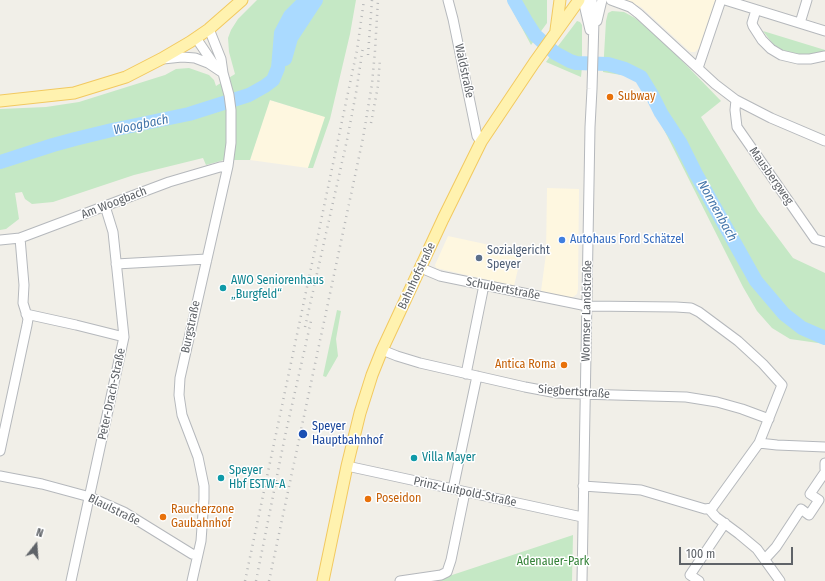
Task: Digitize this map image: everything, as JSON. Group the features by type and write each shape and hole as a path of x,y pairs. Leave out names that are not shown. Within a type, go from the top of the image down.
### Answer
{"main road":[{"path":"0,101 74,93 126,77 161,59 196,38 209,29 242,0"},
{"path":"553,35 558,20 560,0"},
{"name":"Bahnhofstraße","path":"323,581 347,466 367,390 382,350 481,142 496,117 579,0"}],"street":[{"name":"Waldstraße","path":"448,0 455,26 477,136 481,142"},
{"name":"Wormser Landstraße","path":"582,581 590,127 593,52 584,0"},
{"name":"Wormser Landstraße","path":"592,0 594,20 592,40"},
{"path":"592,40 602,0"},
{"path":"611,0 630,7 640,14 714,84 736,100 771,118 825,141"},
{"path":"698,68 720,0"},
{"path":"725,0 825,31"},
{"path":"800,23 807,0"},
{"path":"756,10 752,23 758,35 771,49 781,55 798,59 810,60 825,56"},
{"name":"Burgstraße","path":"192,581 198,556 203,520 204,486 198,457 182,414 180,378 228,166 231,143 231,110 221,73 221,59 209,29"},
{"name":"Burgstraße","path":"196,38 221,73"},
{"path":"161,59 195,58 221,73"},
{"name":"Mausbergweg","path":"736,100 735,110 737,127 815,239 825,242"},
{"name":"Am Woogbach","path":"0,240 20,238 169,182 228,166"},
{"name":"Peter-Drach-Straße","path":"71,581 124,337 113,232 105,206"},
{"path":"0,451 28,319 23,303 24,285 20,238"},
{"path":"116,264 207,259"},
{"name":"Schubertstraße","path":"421,268 440,276 587,306 691,308 699,312 743,346 763,364 782,385 768,419"},
{"path":"466,374 484,285"},
{"path":"26,314 124,337"},
{"name":"Siegbertstraße","path":"382,350 408,360 546,391 586,394 686,397 717,402 742,409 768,419"},
{"path":"453,489 477,376"},
{"path":"583,486 641,490 709,509 715,505 758,443 768,419"},
{"path":"758,443 825,447"},
{"name":"Prinz-Luitpold-Straße","path":"347,466 582,518"},
{"path":"765,559 776,547 801,509 809,515 819,500 810,494 825,467"},
{"name":"Blaulstraße","path":"0,476 42,484 90,497 124,512 192,554 198,556"},
{"path":"400,581 440,575 447,572 451,560 465,492"},
{"path":"709,509 716,518 725,523 752,544 765,559 780,581"},
{"path":"699,581 690,575 725,523"}],"shaded area":[{"path":"625,0 715,0 700,47 695,52 691,52 641,7"},
{"path":"269,100 326,117 308,168 250,160"},
{"name":"Autohaus Ford Schätzel","path":"547,188 579,189 578,289 577,294 573,297 541,291 546,254"},
{"name":"Sozialgericht Speyer","path":"448,236 522,252 514,286 436,268 435,265"}],"green space":[{"path":"257,0 356,0 350,34 330,119 313,168 308,168 325,117 270,100 250,160 224,160 206,165 203,158 134,175 53,202 32,204 25,199 22,192 15,193 19,219 6,229 0,230 0,109 46,107 79,102 165,75 176,69 189,68 209,75 214,80 216,86 235,74 229,52 228,38 238,19"},
{"path":"507,0 547,0 547,23 531,45"},
{"path":"612,11 624,12 635,18 660,38 721,101 701,117 758,211 793,258 825,273 825,344 790,339 772,328 757,311 743,287 641,84 627,76 603,72 606,21 608,13"},
{"path":"577,21 582,25 582,60 570,58 555,50"},
{"path":"763,31 825,50 825,52 802,56 785,52 773,44"},
{"path":"551,55 570,64 582,67 581,77 546,62"},
{"path":"337,310 341,311 336,339 338,356 326,377 323,376"},
{"name":"Adenauer-Park","path":"573,535 572,581 429,581 440,579"}],"waterway":[{"name":"Woogbach","path":"0,162 75,139 189,114 249,95 273,80 278,68 281,33 290,16 301,5 314,3 316,0"},
{"name":"Nonnenbach","path":"514,0 535,35 555,53 576,63 608,64 625,69 641,77 661,113 680,142 696,174 756,281 784,314 802,328 825,338"},
{"name":"Woogbach","path":"285,59 291,38 314,3"}],"railway":[{"path":"245,581 357,50 364,0"},
{"path":"368,55 372,0"},
{"path":"269,581 363,138 372,84 378,0"},
{"path":"305,327 347,140 363,47"},
{"path":"371,123 378,86 380,58"},
{"path":"256,581 285,436 311,321"}],"place":[{"name":"Subway","path":"610,97"},
{"name":"Autohaus Ford Schätzel","path":"562,240"},
{"name":"Sozialgericht Speyer","path":"479,258"},
{"name":"AWO Seniorenhaus „Burgfeld“","path":"223,288"},
{"name":"Antica Roma","path":"564,365"},
{"name":"Speyer Hauptbahnhof","path":"303,434"},
{"name":"Villa Mayer","path":"414,458"},
{"name":"Speyer Hbf ESTW-A","path":"221,478"},
{"name":"Poseidon","path":"368,499"},
{"name":"Raucherzone Gaubahnhof","path":"163,517"}]}
